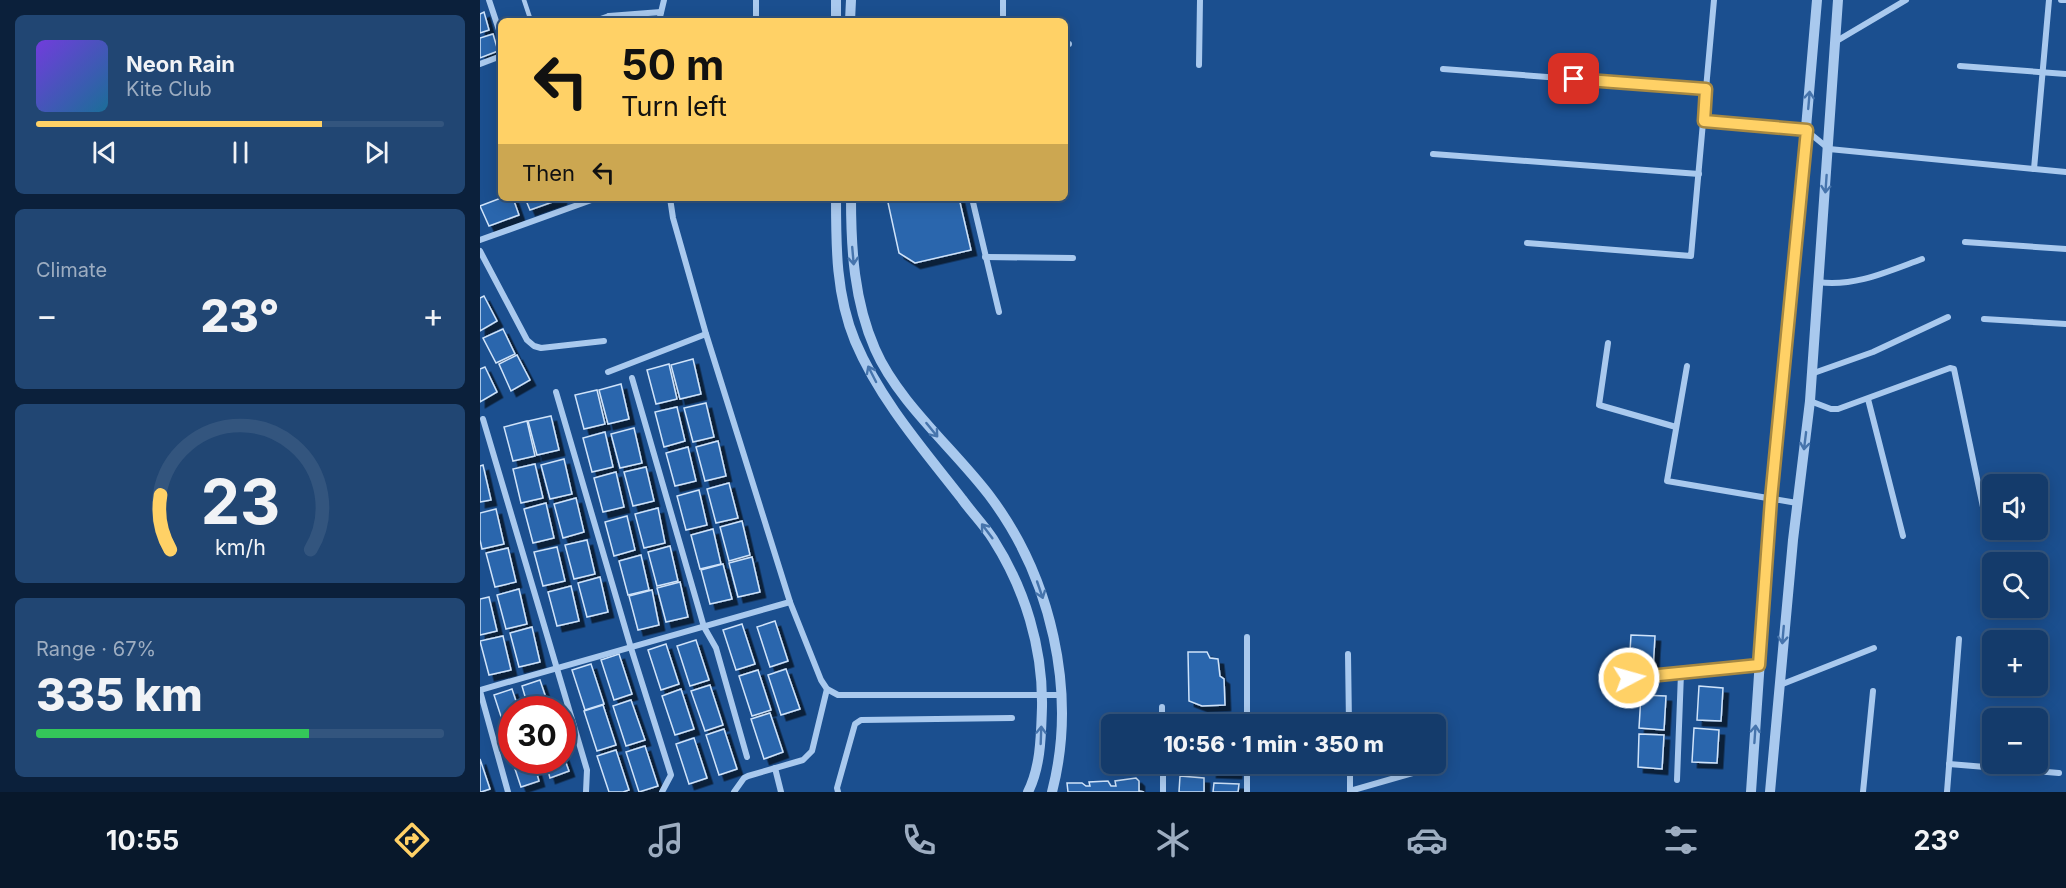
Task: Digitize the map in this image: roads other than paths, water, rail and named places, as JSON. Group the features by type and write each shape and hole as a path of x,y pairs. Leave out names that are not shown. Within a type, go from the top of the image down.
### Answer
{"street":[{"path":"489,0 498,27"},
{"path":"660,18 664,0"},
{"path":"756,0 756,18"},
{"path":"836,0 836,18"},
{"path":"850,0 850,18"},
{"path":"1003,0 1003,18"},
{"path":"1199,65 1200,0"},
{"path":"1527,243 1691,256 1714,0"},
{"path":"1751,792 1771,499 1807,130 1817,0"},
{"path":"1770,792 1797,503 1810,401 1838,0"},
{"path":"1834,42 1905,0"},
{"path":"2034,169 2049,0"},
{"path":"2061,0 2066,0"},
{"path":"618,18 661,12"},
{"path":"480,64 498,58"},
{"path":"1960,66 2066,74"},
{"path":"1443,69 1706,89"},
{"path":"1704,121 1807,130 1828,149 2066,172"},
{"path":"1433,154 1699,174"},
{"path":"480,240 589,201"},
{"path":"670,201 673,218 706,334 790,602 821,680 827,689 838,695 1061,695"},
{"path":"836,201 836,258 842,303 855,341 887,401 992,537 1010,568 1026,607 1039,651 1042,695 1041,745 1028,792"},
{"path":"851,201 851,239 855,281 875,350 893,382 989,495 1017,537 1033,571 1045,605 1055,647 1061,695 1058,769 1052,792"},
{"path":"973,201 999,312"},
{"path":"1965,242 2066,249"},
{"path":"480,251 527,340 534,346 541,348 604,341"},
{"path":"985,257 1072,258"},
{"path":"1818,282 1835,285 1864,279 1922,259"},
{"path":"1811,374 1873,352 1948,317"},
{"path":"1984,319 2066,324"},
{"path":"608,372 706,334"},
{"path":"1608,343 1599,405 1676,427"},
{"path":"1687,366 1667,481 1797,503"},
{"path":"1810,401 1831,409 1868,399 1950,368 1954,369 1982,502"},
{"path":"632,378 704,627 716,648 747,757"},
{"path":"556,392 671,775 662,792"},
{"path":"1868,399 1904,536"},
{"path":"483,419 587,770 586,792"},
{"path":"507,792 480,691 790,602"},
{"path":"1247,637 1247,714"},
{"path":"1947,792 1959,639"},
{"path":"1779,686 1874,648"},
{"path":"1348,654 1349,714"},
{"path":"1629,678 1759,665"},
{"path":"1677,780 1680,673"},
{"path":"734,792 744,778 803,760 812,751 827,689"},
{"path":"1863,792 1873,691"},
{"path":"1162,707 1162,714"},
{"path":"838,792 837,788 855,724 861,720 1012,718"},
{"path":"1949,764 2059,773"},
{"path":"775,768 781,792"},
{"path":"1163,774 1163,792"},
{"path":"1247,774 1247,792"},
{"path":"1350,774 1350,791 1408,774"}],"lane":[{"path":"524,0 530,18"}]}
